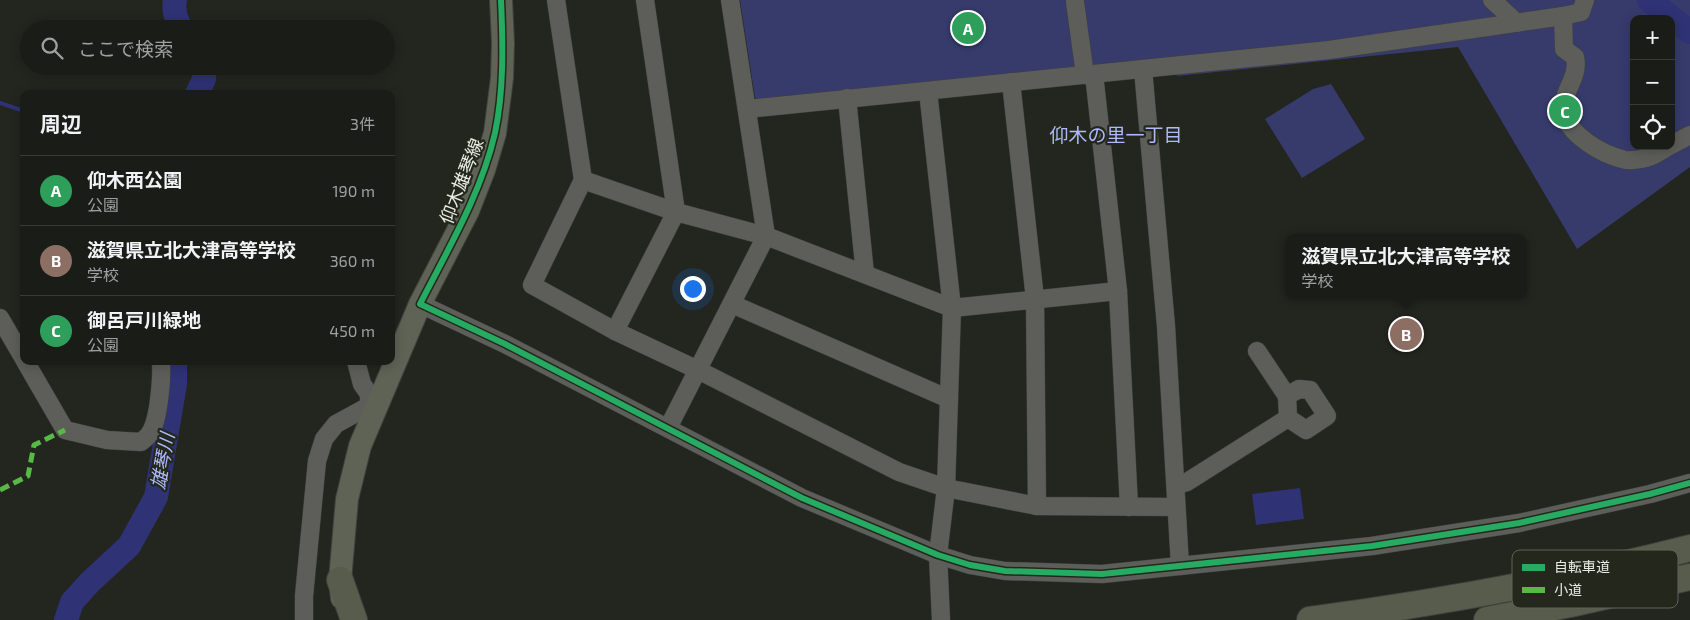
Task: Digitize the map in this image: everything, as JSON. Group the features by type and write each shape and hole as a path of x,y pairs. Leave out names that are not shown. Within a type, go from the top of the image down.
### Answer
{"highway":[{"path":"335,620 340,580"},
{"path":"340,580 354,620"},
{"path":"1310,620 1388,610 1512,587"},
{"path":"1487,620 1549,608"}],"main road":[{"name":"仰木雄琴線","path":"395,358 420,304 468,211 484,170 495,132 502,78 501,0"},
{"name":"仰木雄琴線","path":"343,620 340,580 347,500 372,407 392,365"}],"street":[{"path":"556,0 583,180 532,285 615,331 698,370 899,472 946,488 1037,506 1176,507"},
{"path":"615,331 676,212 646,0"},
{"path":"668,428 766,236 730,0"},
{"path":"1492,0 1517,23"},
{"path":"747,109 1329,50 1563,16 1580,12 1585,0"},
{"path":"1076,2 1089,74 1118,291 1129,508"},
{"path":"1563,16 1564,49 1575,57 1577,66 1564,95 1564,114 1572,130 1585,142 1623,160 1642,159 1661,150"},
{"path":"1143,69 1166,326 1180,566"},
{"path":"1011,82 1035,299 1037,506"},
{"path":"928,91 952,308 946,488 938,554 941,620"},
{"path":"847,98 865,274"},
{"path":"1675,143 1690,135"},
{"path":"583,180 676,212 766,236 952,308 1118,291"},
{"path":"420,304 505,344 802,498 938,554 970,565 1015,571 1102,574 1372,546 1519,523 1650,494 1690,483"},
{"path":"732,304 949,399"},
{"path":"0,318 20,352"},
{"path":"1257,351 1288,396 1288,418"},
{"path":"28,365 65,430 100,439 141,442 151,432 157,411 162,376 161,365"},
{"path":"304,620 304,596 317,461 324,439 336,424 372,407 369,394 362,384 357,365"},
{"path":"1288,396 1299,389 1310,390 1326,416 1306,430 1288,418"},
{"path":"1176,486 1186,482 1288,418"}],"shaded area":[{"path":"740,0 1690,0 1690,167 1577,249 1458,47 1177,76 1173,57 760,100 755,98"},
{"path":"1331,84 1365,139 1302,178 1265,119 1313,89"},
{"path":"1300,488 1304,519 1256,525 1252,494"}],"waterway":[{"name":"雄琴川","path":"175,0 174,7 177,20"},
{"path":"1649,0 1690,32"},
{"name":"雄琴川","path":"199,90 204,75"},
{"path":"0,103 20,110"},
{"name":"雄琴川","path":"66,620 72,602 90,582 129,546 156,497 175,384 175,365"}],"marked path":[{"path":"0,490 28,476 34,445 65,430"}],"cycle path":[{"path":"501,0 501,84 498,117 489,156 452,242 420,304 505,344 802,498 938,555 970,565 1005,571 1102,574 1372,546 1519,523 1650,494 1690,483"}],"place":[{"name":"仰木西公園","path":"968,28"},
{"name":"御呂戸川緑地","path":"1565,111"},
{"name":"滋賀県立北大津高等学校","path":"1406,334"}],"district":[{"name":"仰木の里一丁目","path":"1116,134"}]}
